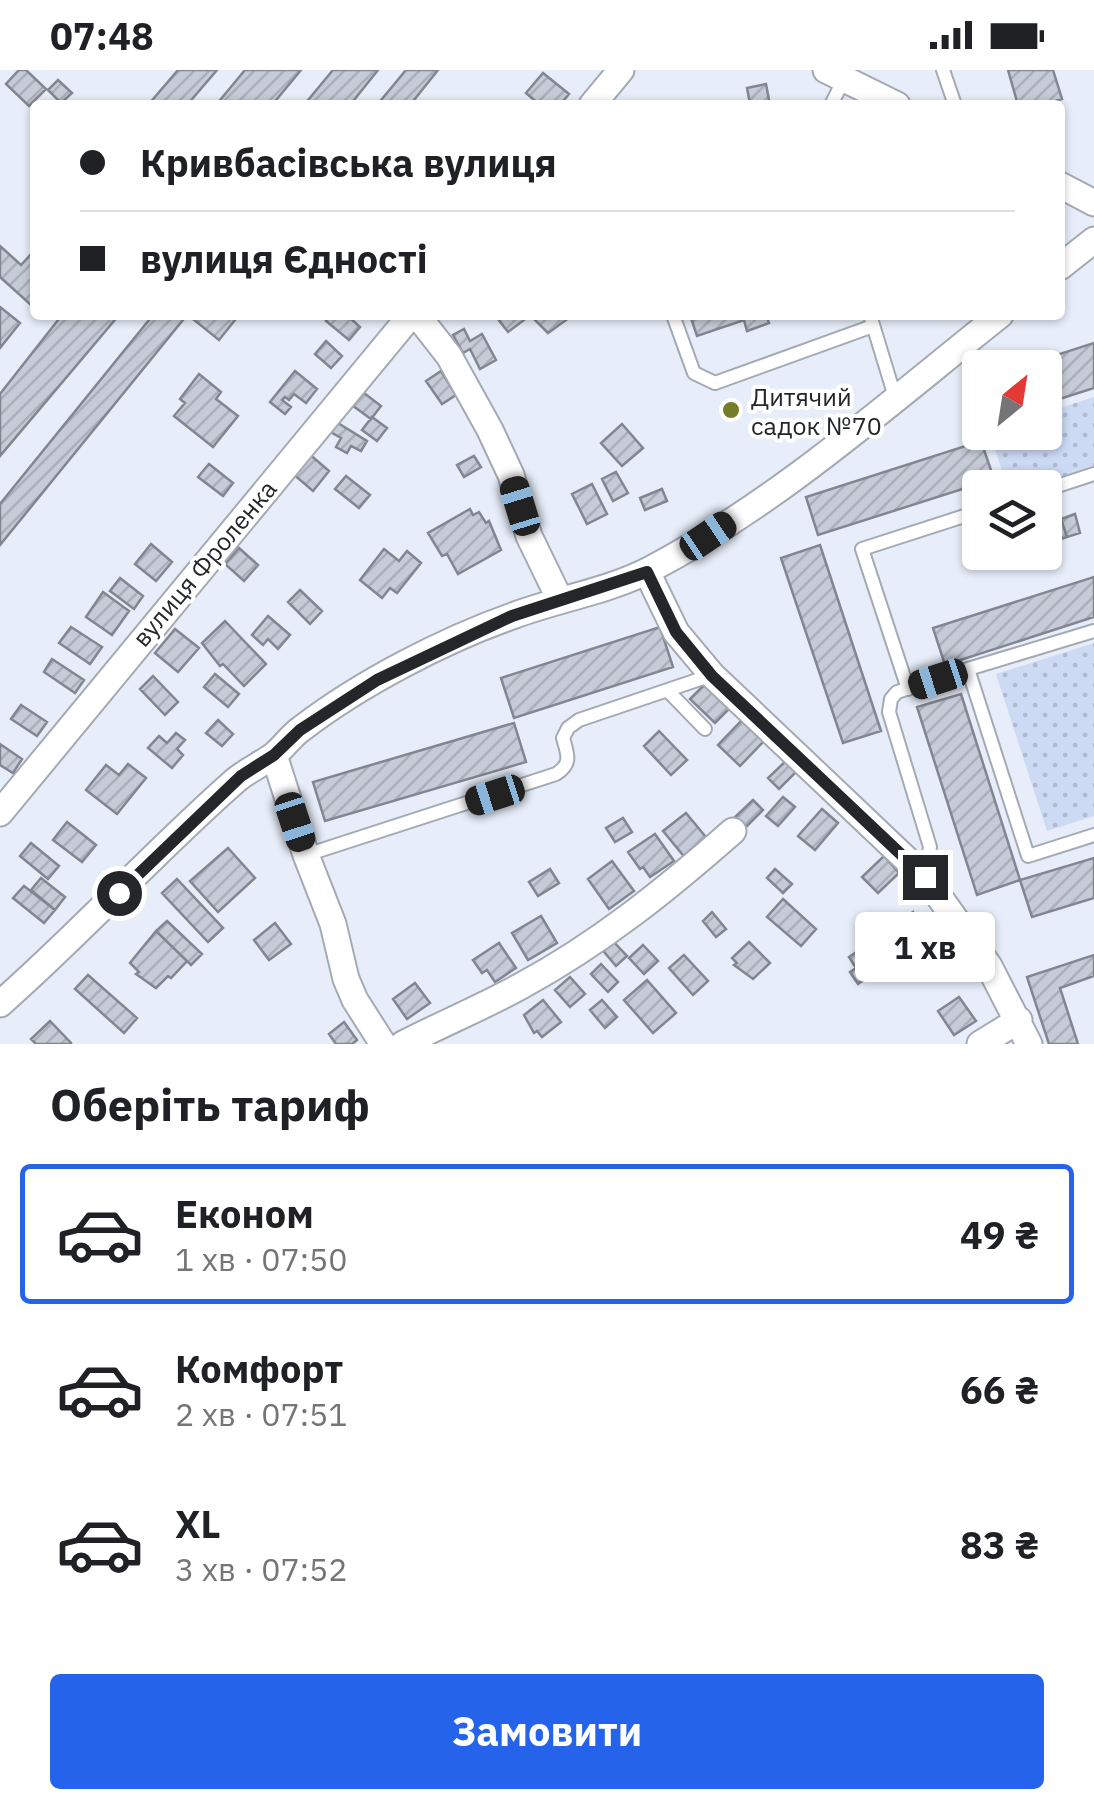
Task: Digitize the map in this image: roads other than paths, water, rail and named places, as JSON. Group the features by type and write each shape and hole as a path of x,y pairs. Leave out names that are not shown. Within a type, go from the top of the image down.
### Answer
{"street":[{"path":"596,100 621,70"},
{"path":"835,74 887,100"},
{"path":"1065,187 1094,203"},
{"path":"1065,263 1094,240"},
{"name":"вулиця Фроленка","path":"0,813 410,320"},
{"path":"418,320 449,356 490,430 511,476 529,536 560,600"},
{"path":"0,1004 50,961 186,825 300,730 377,680 512,616 647,572 708,536 775,491 994,320"},
{"path":"647,572 676,632 712,676 925,877 989,966 1024,1032 980,1044"},
{"path":"274,755 333,924 346,979 383,1044"},
{"path":"403,1044 518,988 574,954 667,890 733,832"}],"lane":[{"path":"943,70 953,100"},
{"path":"832,100 835,74"},
{"path":"675,320 694,373 715,383 872,320 895,397"},
{"path":"1062,484 1094,474"},
{"path":"908,689 862,549 962,517"},
{"path":"925,877 930,847 889,712 891,699 897,692 1094,631"},
{"path":"968,670 1028,856 1094,835"},
{"path":"306,854 556,774 566,768 569,757 563,738 579,720 712,676"},
{"path":"668,690 705,728"}],"place":[{"name":"Дитячий садок №70","path":"731,410"}]}
